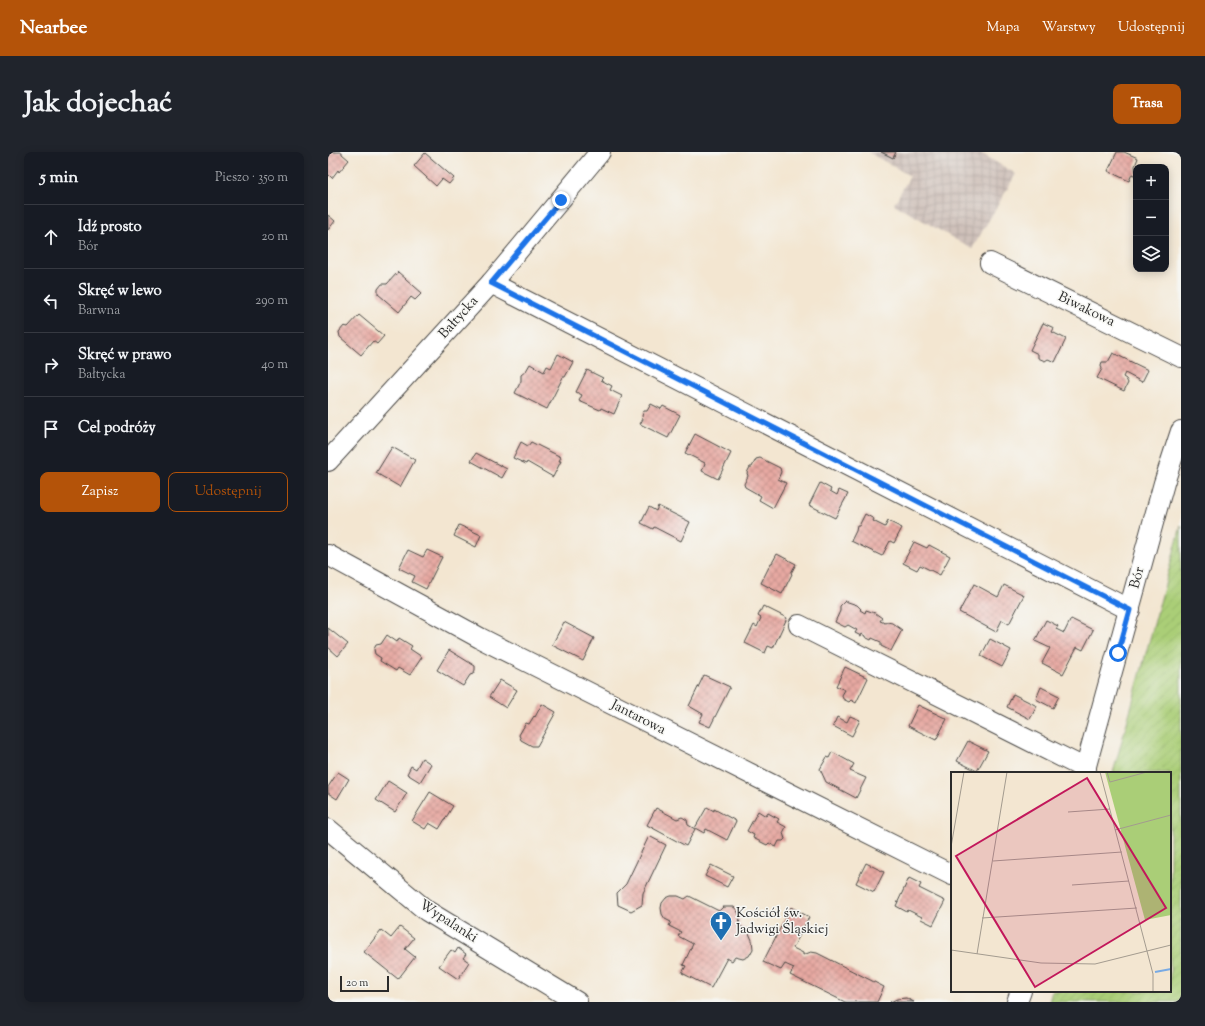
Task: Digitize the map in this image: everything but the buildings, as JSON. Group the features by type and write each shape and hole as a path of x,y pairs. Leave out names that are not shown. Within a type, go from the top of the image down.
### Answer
{"street":[{"name":"Bałtycka","path":"328,461 491,283 600,152"},
{"name":"Biwakowa","path":"990,263 1181,357"},
{"path":"491,283 1130,610"},
{"name":"Bór","path":"1085,771 1130,610 1172,486 1181,431"},
{"name":"Jantarowa","path":"328,555 487,642 951,874"},
{"path":"799,625 1085,771"},
{"name":"Wypalanki","path":"328,830 427,911 577,1002"},
{"path":"1017,1002 1021,992"}],"shaded area":[{"path":"868,152 979,152 1016,174 972,249 894,204 910,176"}],"green space":[{"path":"1181,526 1181,1002 1049,1002 1052,992 1171,992 1171,772 1113,772"}],"place":[{"name":"Kościół św. Jadwigi Śląskiej","path":"721,942"}],"route":[{"path":"561,200 491,283 1130,610 1118,653"}]}
